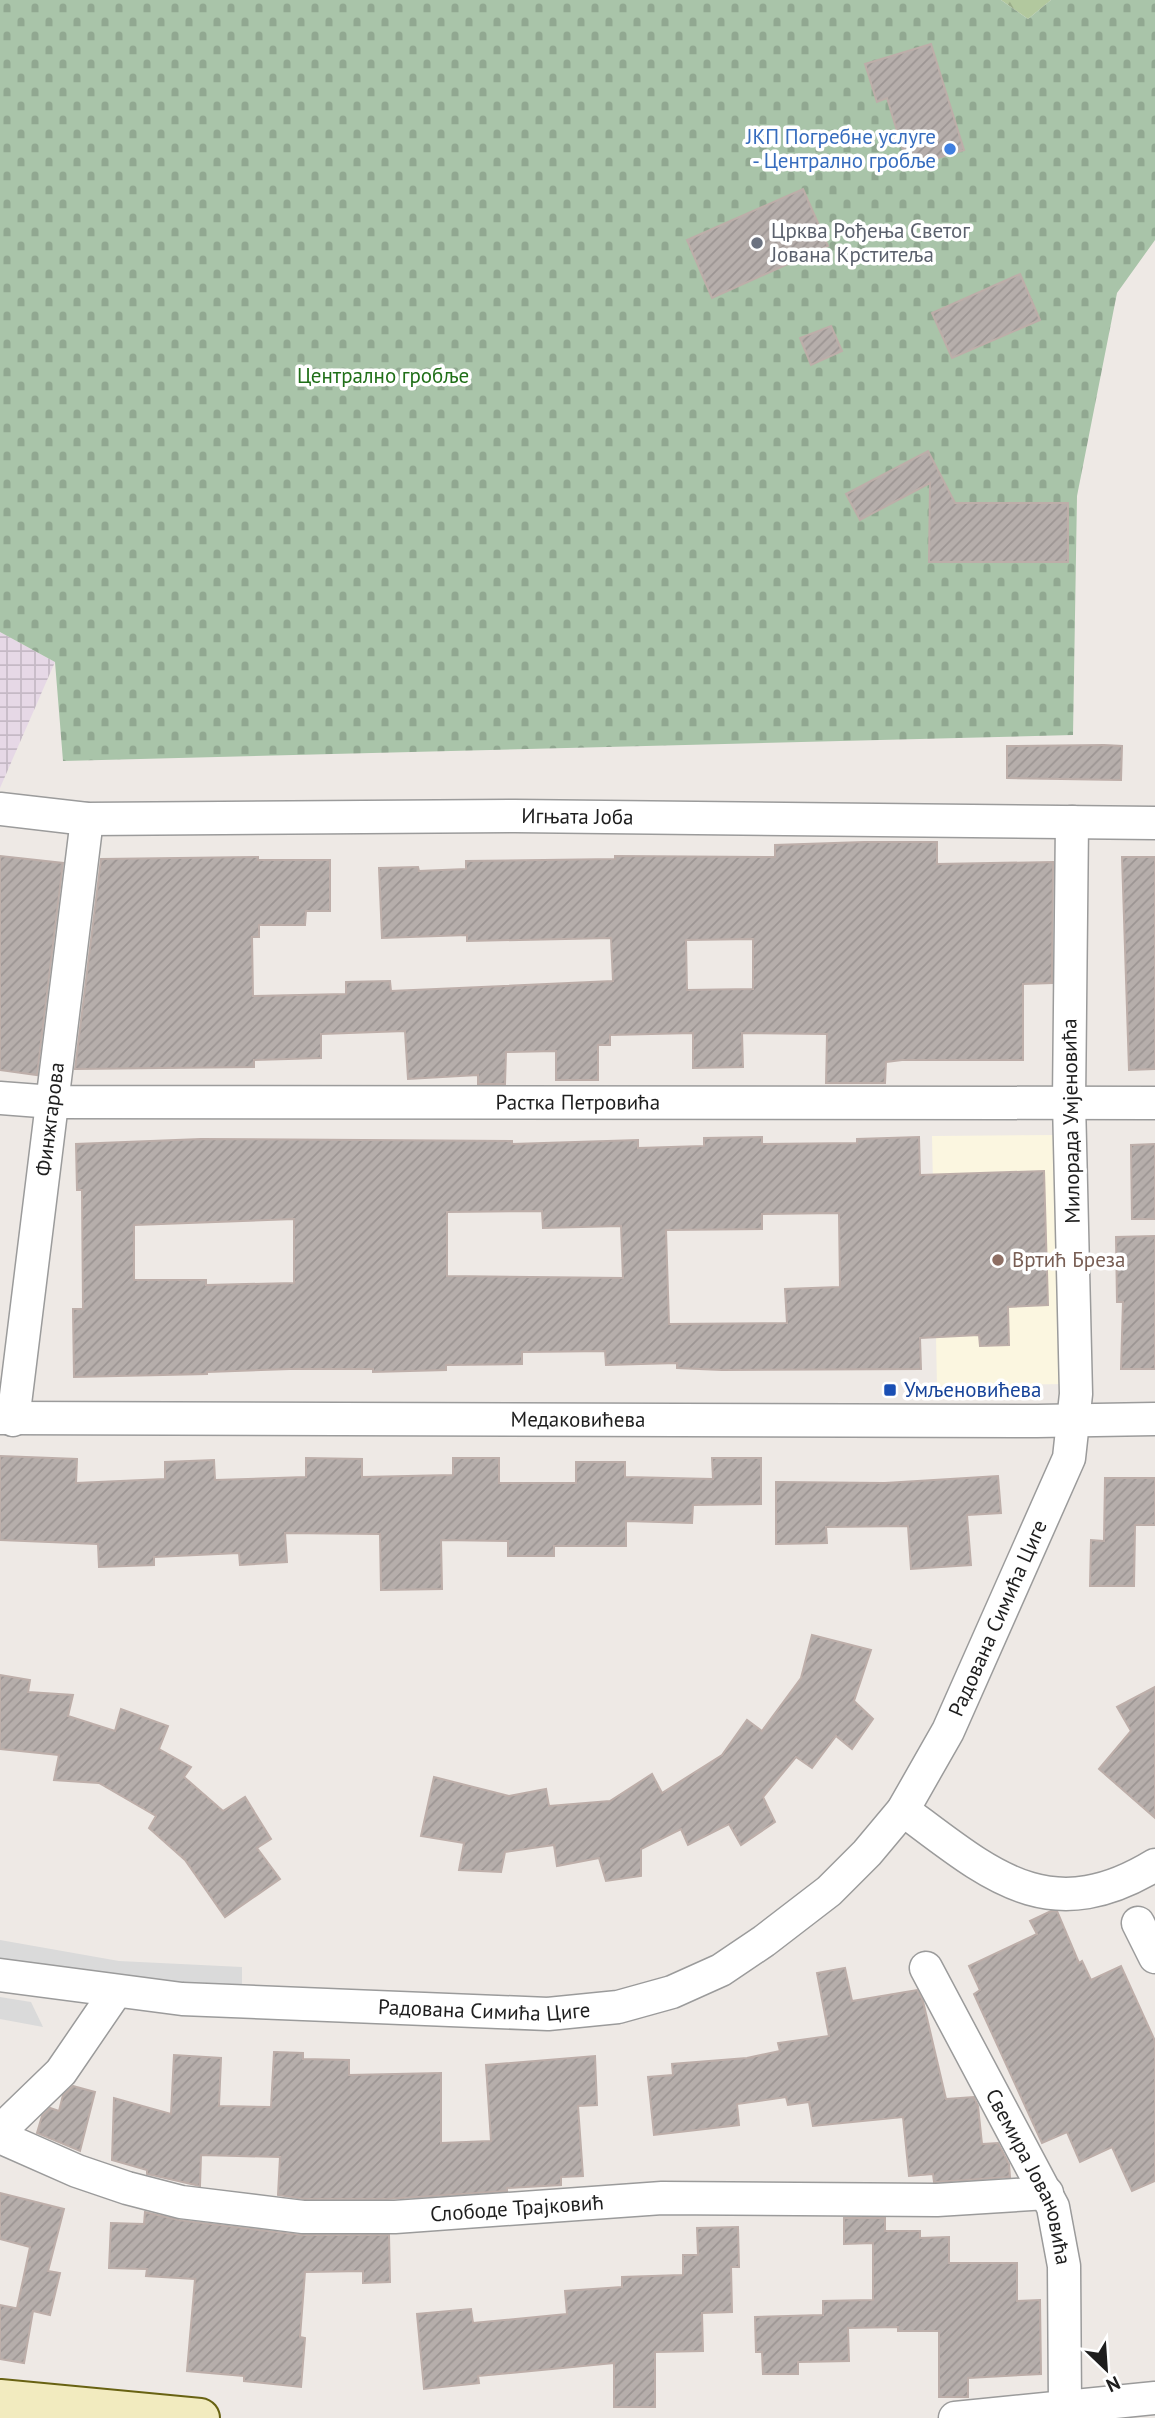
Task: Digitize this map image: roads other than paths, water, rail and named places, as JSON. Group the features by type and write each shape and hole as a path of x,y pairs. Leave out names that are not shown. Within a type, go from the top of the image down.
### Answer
{"main road":[{"path":"0,2399 200,2418"}],"street":[{"name":"Игњата Јоба","path":"0,809 87,819 529,816 1155,823"},
{"name":"Финжгарова","path":"7,1419 53,1102 87,819"},
{"name":"Милорада Умјеновића","path":"1072,822 1069,1102 1075,1421"},
{"name":"Растка Петровића","path":"0,1098 53,1102 1155,1103"},
{"name":"Медаковићева","path":"7,1419 1155,1419"},
{"name":"Радована Симића Циге","path":"0,1975 115,1993 182,1999 548,2014 618,2007 672,1992 721,1969 764,1941 829,1891 867,1853 903,1810 947,1731 984,1654 1069,1458 1075,1421"},
{"path":"903,1810 974,1863 1002,1880 1032,1890 1070,1895 1094,1893 1155,1865"},
{"path":"1138,1923 1155,1957"},
{"name":"Свемира Јовановића","path":"926,1968 1047,2193 1059,2228 1064,2266 1065,2406"},
{"path":"0,2134 61,2073 115,1993"},
{"name":"Слободе Трајковић","path":"0,2134 77,2171 127,2188 181,2202 303,2217 409,2216 662,2198 923,2200 1047,2193"},
{"path":"956,2418 1155,2398"}],"place":[{"name":"ЈКП Погребне услуге - Централно гробље","path":"950,149"},
{"name":"Црква Рођења Светог Јована Крститеља","path":"757,243"},
{"name":"Вртић Бреза","path":"998,1260"},
{"name":"Умљеновићева","path":"890,1390"}],"park label":[{"name":"Централно гробље","path":"383,376"}]}
